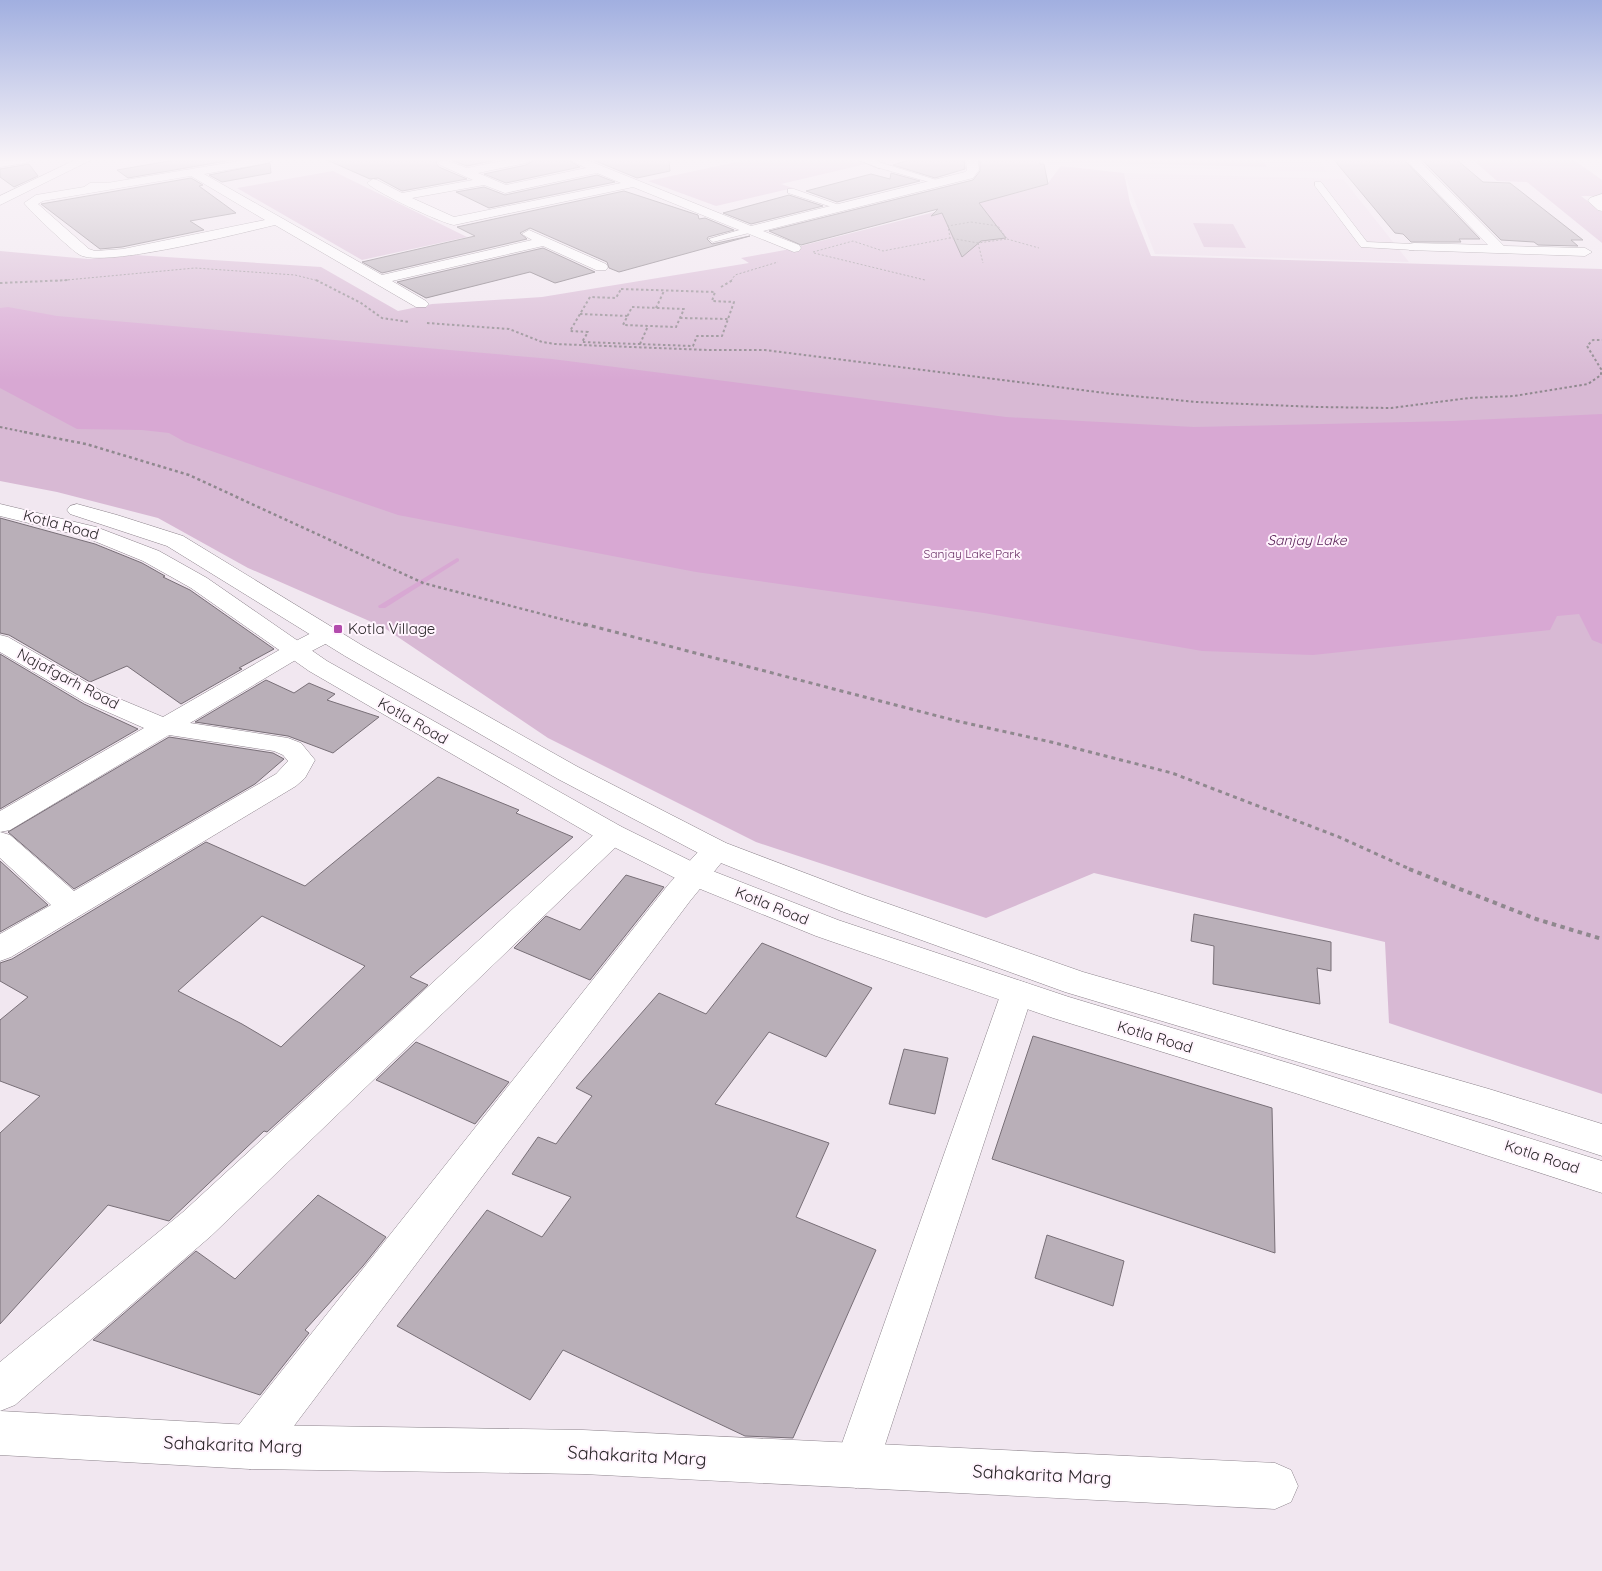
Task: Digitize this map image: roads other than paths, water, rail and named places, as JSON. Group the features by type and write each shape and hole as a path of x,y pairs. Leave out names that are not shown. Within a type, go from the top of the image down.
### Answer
{"street":[{"path":"63,233 84,252 94,255 123,253 218,233"},
{"path":"299,233 421,304"},
{"path":"513,233 524,247 541,255"},
{"path":"522,233 546,241 601,267"},
{"path":"758,233 794,248"},
{"path":"1484,233 1500,249"},
{"path":"380,280 546,241"},
{"path":"1414,247 1585,252"},
{"name":"Kotla Road","path":"0,493 20,496 110,519 175,541 327,634 568,773 705,862 827,928 1017,992 1602,1177"},
{"name":"Kotla Road","path":"0,510 89,531 151,556 200,583 318,666 612,834 852,903 1077,983 1489,1104 1602,1140"},
{"path":"0,824 296,650 327,634"},
{"name":"Najafgarh Road","path":"0,642 94,697 165,727 279,744 292,749 302,760 295,772 286,780 72,906"},
{"path":"0,1390 211,1211 612,834"},
{"path":"0,842 72,906 0,949"},
{"path":"250,1447 705,862"},
{"path":"856,1466 1017,992"},
{"name":"Sahakarita Marg","path":"0,1433 250,1447 584,1452 1275,1486"}],"lane":[{"path":"713,239 736,233"},
{"path":"1355,233 1364,245 1414,247"}],"water":[{"name":"Sanjay Lake","path":"8,307 57,316 552,359 1006,417 1194,427 1452,421 1602,414 1602,644 1592,640 1579,614 1557,616 1550,630 1313,655 1202,651 984,613 696,572 398,515 185,442 169,433 142,430 77,429 0,388 0,308"}],"waterway":[{"path":"382,606 457,560"}],"place":[{"name":"Kotla Village","path":"338,629"}],"park label":[{"name":"Sanjay Lake Park","path":"972,554"}]}
